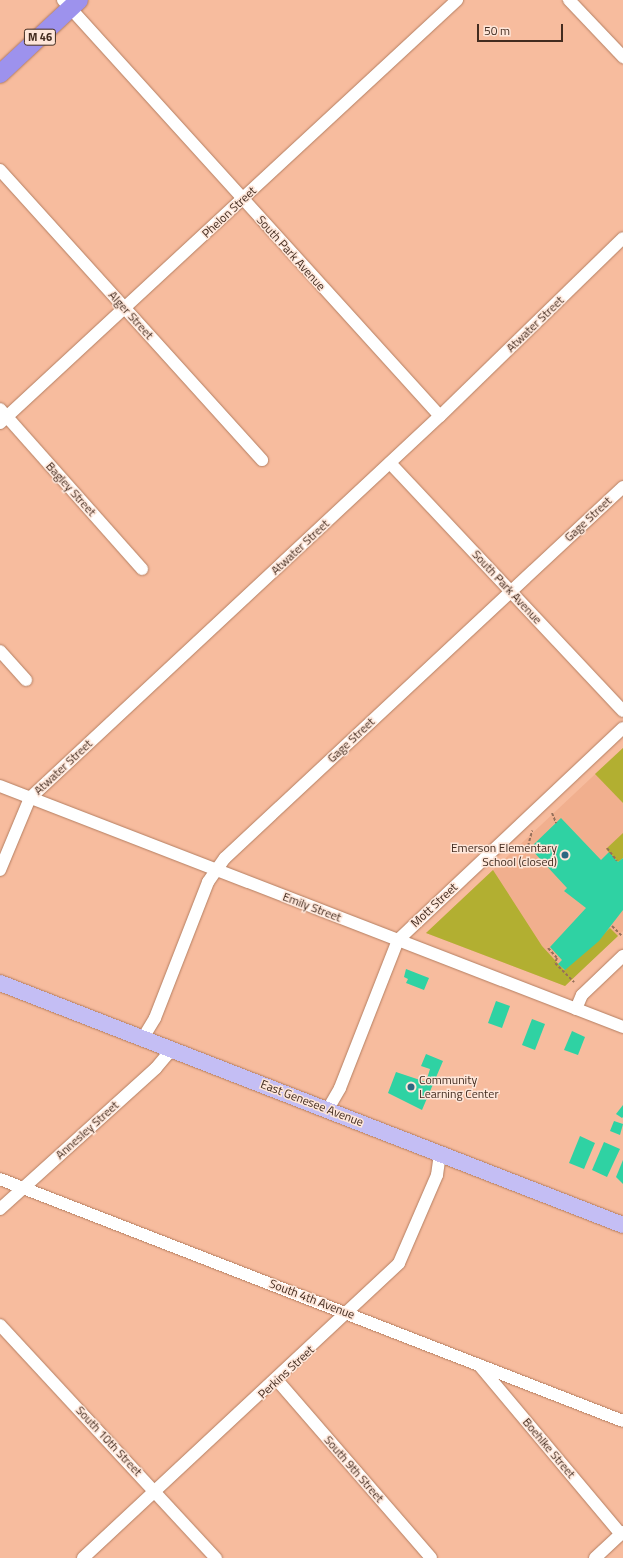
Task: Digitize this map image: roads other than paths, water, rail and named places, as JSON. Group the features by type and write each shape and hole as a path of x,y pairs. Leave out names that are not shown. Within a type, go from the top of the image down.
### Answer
{"highway":[{"name":"M 46","path":"0,74 71,3"}],"main road":[{"name":"East Genesee Avenue","path":"0,983 328,1109 623,1225"}],"street":[{"name":"Phelon Street","path":"2,417 125,308 457,0"},
{"path":"569,0 623,57"},
{"name":"South Park Avenue","path":"71,3 243,199 440,416"},
{"name":"Alger Street","path":"0,170 262,460"},
{"name":"Atwater Street","path":"0,870 30,798 440,416 623,238"},
{"name":"Bagley Street","path":"2,417 142,569"},
{"name":"South Park Avenue","path":"390,463 623,711"},
{"name":"Gage Street","path":"143,1038 155,1018 215,870 623,487"},
{"path":"0,651 26,680"},
{"name":"Mott Street","path":"328,1109 340,1088 398,940 623,728"},
{"name":"Emily Street","path":"0,786 623,1027"},
{"path":"576,1010 582,995 623,956"},
{"name":"Annesley Street","path":"0,1209 156,1068 172,1049"},
{"name":"Perkins Street","path":"83,1558 348,1314 399,1263 437,1175 440,1153"},
{"name":"South 4th Avenue","path":"0,1178 623,1421"},
{"name":"South 10th Street","path":"0,1325 156,1491 216,1558"},
{"name":"Boehlke Street","path":"477,1363 622,1533"},
{"name":"South 9th Street","path":"277,1380 431,1558"},
{"path":"595,1558 622,1533"}],"place":[{"name":"Emerson Elementary School (closed)","path":"565,855"},
{"name":"Community Learning Center","path":"411,1087"}]}
